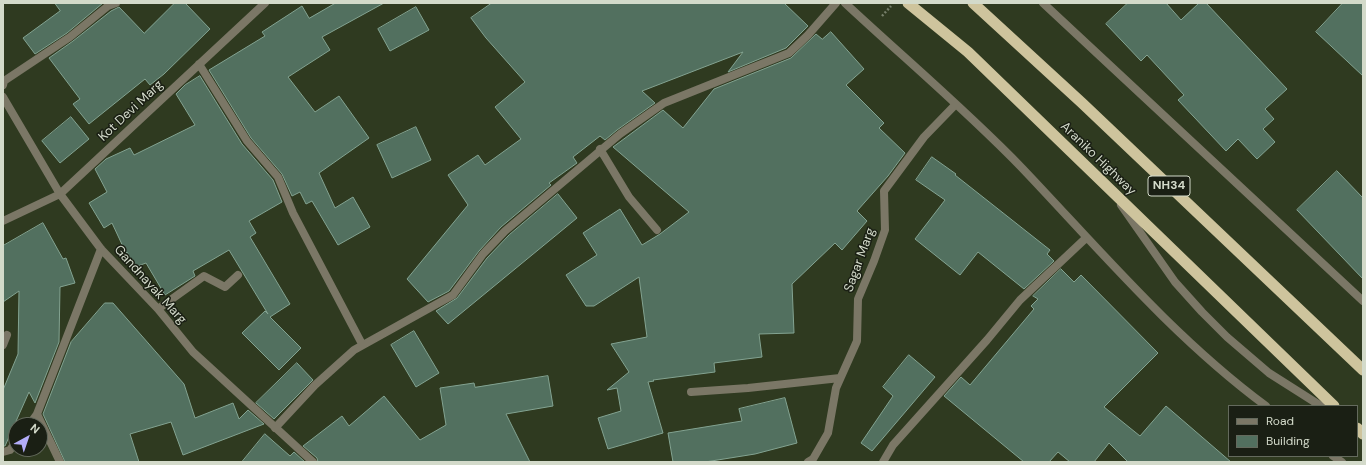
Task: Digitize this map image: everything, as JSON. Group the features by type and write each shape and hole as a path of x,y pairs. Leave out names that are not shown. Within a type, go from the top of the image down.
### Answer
{"highway":[{"name":"Araniko Highway","path":"908,3 968,52 1333,405"},
{"name":"NH34","path":"973,3 1082,103 1363,370"}],"street":[{"path":"3,85 4,81 70,37 108,6 116,3"},
{"name":"Kot Devi Marg","path":"3,221 60,194 265,3"},
{"path":"275,428 315,385 362,344 453,295 483,254 505,231 600,150 664,103 789,52 808,35 836,3"},
{"path":"845,3 956,104 1021,167 1086,238 1172,326 1246,391 1265,405"},
{"path":"1043,3 1363,301"},
{"path":"199,64 247,140 278,178 293,213 362,344"},
{"name":"Gandnayak Marg","path":"3,97 60,194 100,249 158,308 193,352 313,462"},
{"name":"Sagar Marg","path":"808,462 813,459 828,433 836,388 857,341 858,299 885,230 884,191 924,137 956,104"},
{"path":"600,150 629,197 657,230"},
{"path":"1112,192 1175,282 1202,312 1227,337 1269,374 1319,405"},
{"path":"883,462 893,445 987,340 1020,300 1086,238"},
{"path":"35,417 100,249"},
{"path":"158,308 204,276 225,287 238,275"},
{"path":"3,345 8,335"},
{"path":"691,392 748,388 840,378"},
{"path":"37,414 60,462"}],"building":[{"path":"55,3 103,3 67,33 35,54 23,38 60,11"},
{"path":"175,3 185,3 210,29 164,74 150,85 145,79 89,124 73,104 80,99 49,58 111,11 119,7 144,33"},
{"path":"336,3 384,3 322,37 330,50 288,77 315,112 339,96 369,138 319,173 335,208 353,197 370,227 338,245 312,201 306,204 300,192 292,196 282,174 251,138 209,70 265,36 262,32 302,6 309,18"},
{"path":"492,3 784,3 808,26 786,48 728,72 743,52 642,91 655,103 605,140 600,136 573,157 577,163 549,183 551,185 501,227 479,251 449,291 428,302 407,279 468,205 448,175 478,155 485,165 521,139 495,107 525,82 486,38 471,18"},
{"path":"1128,3 1166,3 1181,20 1199,3 1206,3 1287,89 1265,109 1274,119 1263,129 1275,142 1257,159 1238,139 1226,151 1178,100 1184,95 1147,55 1141,61 1106,24"},
{"path":"1343,3 1363,3 1363,76 1316,32"},
{"path":"416,7 429,30 390,51 378,29"},
{"path":"831,32 864,69 846,85 884,123 879,128 905,153 888,176 857,211 867,221 842,250 835,243 792,284 794,333 759,334 762,357 714,363 715,372 653,380 654,381 648,382 663,433 608,449 598,418 621,411 617,388 607,390 629,372 611,344 647,337 639,277 594,306 586,306 566,275 597,255 583,233 620,209 642,245 660,234 689,212 613,147 663,110 683,128 714,89 791,58 816,34 822,39"},
{"path":"200,76 242,144 273,180 282,202 249,221 256,233 250,237 290,304 270,317 301,348 279,370 242,333 265,311 268,314 229,250 193,271 195,276 165,295 146,263 135,267 127,252 126,253 112,223 104,228 89,203 107,192 95,169 106,159 130,148 134,155 195,125 176,94 185,85"},
{"path":"71,117 89,139 60,163 42,141"},
{"path":"416,127 431,160 392,178 377,145"},
{"path":"932,157 956,174 955,175 1050,250 1047,254 1054,261 1024,289 978,252 960,275 915,239 945,200 916,180"},
{"path":"1337,171 1363,198 1363,279 1297,210"},
{"path":"558,194 577,218 448,324 436,311 457,298 487,258 509,235"},
{"path":"43,223 63,259 66,258 75,283 60,287 59,342 35,403 29,392 18,417 8,417 8,439 5,446 3,446 3,390 18,354 19,291 3,302 3,246"},
{"path":"1061,269 1074,282 1081,275 1158,353 1104,407 1140,436 1166,406 1231,462 1128,462 1109,443 1094,462 1070,462 1058,452 1049,462 1024,462 944,396 961,377 970,385 1034,309 1031,306 1038,299 1033,296"},
{"path":"105,303 113,303 184,384 195,418 233,403 239,419 248,410 264,424 183,455 171,422 130,434 139,462 65,462 48,425 48,417 44,417 43,414 71,342"},
{"path":"414,331 439,373 416,387 391,345"},
{"path":"909,355 935,377 872,451 861,443 893,396 883,387"},
{"path":"297,363 313,380 274,419 256,403"},
{"path":"548,376 553,406 506,414 530,462 318,462 317,458 303,446 342,416 349,426 384,396 420,440 446,425 440,388 474,383 475,387"},
{"path":"785,398 797,443 755,454 705,462 673,462 668,433 742,421 739,409"},
{"path":"265,434 290,456 294,452 305,462 242,462"}]}
